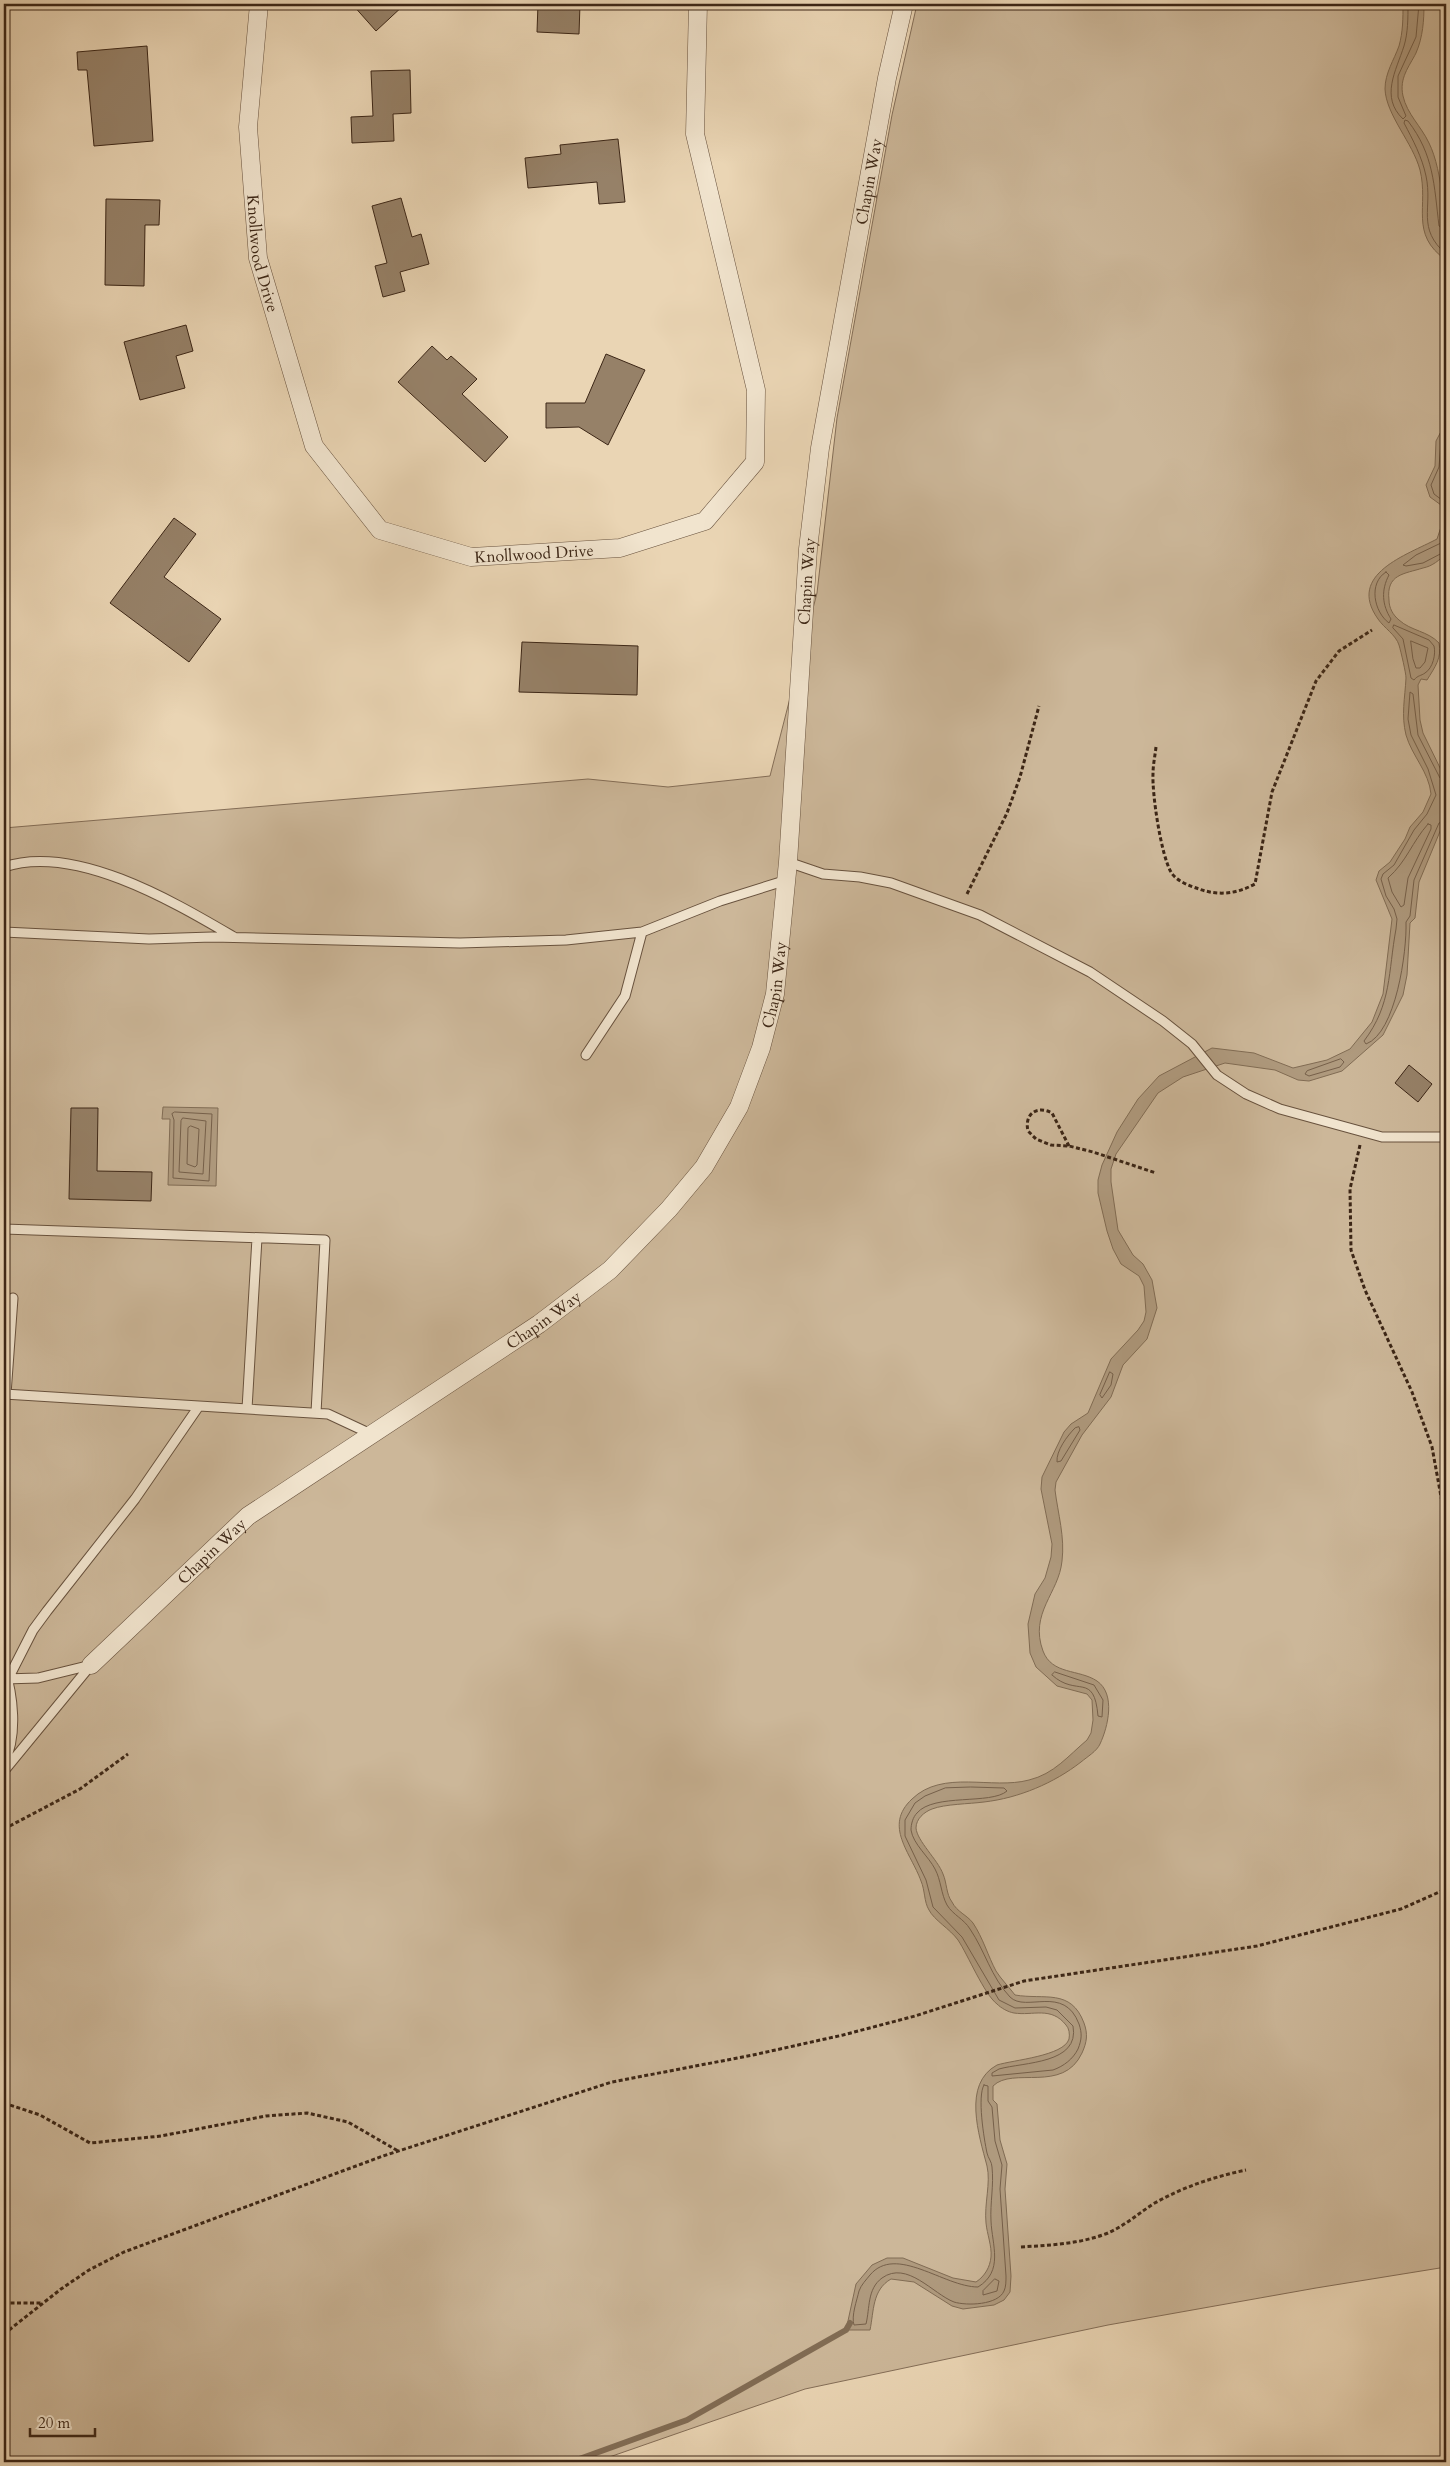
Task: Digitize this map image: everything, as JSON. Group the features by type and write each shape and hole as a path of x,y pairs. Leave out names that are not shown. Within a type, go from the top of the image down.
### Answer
{"street":[{"name":"Knollwood Drive","path":"259,4 248,127 258,258 314,446 380,530 471,557 620,548 705,520 755,462 756,390 695,134 698,4"},
{"name":"Chapin Way","path":"91,1665 248,1516 374,1435 539,1324 610,1270 669,1209 704,1167 739,1107 761,1048 775,994 787,871 808,549 820,448 887,78 904,4"}],"lane":[{"path":"4,867 14,863 60,862 91,869 170,899 236,938"},
{"path":"4,932 149,939 236,938 460,943 566,940 642,932 720,901 787,871 860,877 891,883 980,916 1090,972 1163,1021 1192,1044 1217,1075 1246,1094 1280,1110 1382,1137 1446,1137"},
{"path":"586,1055 625,996 642,932"},
{"path":"4,1229 326,1240 316,1413"},
{"path":"246,1409 257,1238"},
{"path":"13,1298 5,1394 328,1414 374,1435"},
{"path":"6,1679 33,1630 135,1499 199,1406"},
{"path":"6,1679 38,1678 91,1665"},
{"path":"4,1771 91,1665"},
{"path":"4,1667 11,1697 12,1729 8,1754 4,1763"}],"path":[{"path":"1156,748 1153,775 1154,794 1164,852 1171,872 1184,883 1216,894 1240,891 1254,884 1272,792 1316,681 1339,651 1372,630"},
{"path":"960,908 1007,813 1020,777 1039,706"},
{"path":"1069,1146 1052,1113 1038,1110 1030,1114 1027,1125 1031,1135 1051,1145 1069,1146 1093,1152 1156,1173"},
{"path":"1363,1132 1350,1189 1351,1250 1365,1290 1412,1392 1432,1447 1446,1524"},
{"path":"4,1828 80,1790 128,1754"},
{"path":"4,2334 41,2303 88,2270 132,2249 398,2152 612,2082 826,2039 915,2016 972,1996 1024,1981 1258,1946 1402,1909 1446,1889"},
{"path":"4,1968 9,1995 4,2020"},
{"path":"4,2103 40,2115 90,2143 161,2136 266,2116 307,2113 348,2122 398,2152"},
{"path":"1021,2247 1066,2244 1096,2237 1120,2227 1155,2204 1181,2190 1199,2182 1246,2170"},
{"path":"4,2303 41,2303"}],"shaded area":[{"path":"917,4 1446,4 1446,2267 1108,2325 805,2389 595,2462 4,2462 4,828 588,779 668,787 770,776 817,593 837,418 892,115"}],"water":[{"path":"1403,4 1424,4 1420,41 1405,73 1402,90 1408,109 1429,143 1438,169 1444,216 1446,260 1435,250 1424,230 1420,170 1417,160 1390,109 1385,89 1388,72 1399,46"},
{"path":"1446,422 1446,554 1430,566 1398,576 1390,585 1389,591 1390,606 1397,618 1409,627 1430,636 1439,643 1440,653 1435,667 1427,680 1421,679 1418,685 1420,720 1423,733 1446,780 1446,817 1419,882 1415,918 1410,923 1407,975 1403,995 1383,1035 1342,1071 1309,1081 1298,1080 1275,1070 1225,1063 1183,1077 1158,1093 1116,1154 1111,1169 1111,1182 1118,1230 1133,1255 1143,1264 1152,1280 1157,1308 1147,1339 1123,1365 1111,1397 1082,1435 1056,1482 1055,1490 1063,1543 1062,1561 1056,1583 1042,1614 1040,1625 1040,1638 1047,1659 1059,1668 1090,1677 1103,1687 1107,1694 1109,1711 1106,1729 1099,1747 1071,1770 1048,1783 1023,1793 997,1800 937,1807 921,1816 916,1825 920,1839 943,1874 950,1899 973,1923 996,1971 1015,1995 1064,2000 1078,2012 1086,2031 1086,2042 1082,2053 1074,2065 1063,2073 1051,2076 1013,2078 993,2086 993,2100 997,2104 1000,2140 1007,2164 1005,2189 1011,2276 1010,2292 1004,2300 994,2305 963,2309 952,2306 914,2282 891,2279 880,2289 877,2295 870,2330 846,2330 856,2284 872,2265 887,2258 903,2258 953,2278 976,2282 984,2274 989,2264 991,2253 986,2216 988,2173 977,2125 976,2111 976,2097 980,2084 986,2074 997,2065 1058,2050 1069,2039 1067,2026 1060,2019 1042,2013 1021,2014 1007,2011 992,1999 958,1940 929,1910 921,1881 902,1840 899,1829 900,1819 904,1809 912,1799 924,1790 938,1785 953,1782 1015,1782 1038,1777 1060,1764 1087,1740 1091,1733 1093,1720 1092,1700 1087,1694 1057,1686 1036,1667 1030,1653 1028,1624 1035,1594 1045,1578 1051,1557 1052,1544 1041,1489 1042,1477 1064,1432 1071,1424 1088,1413 1111,1359 1138,1330 1144,1321 1146,1312 1144,1286 1139,1276 1121,1264 1113,1249 1098,1193 1098,1180 1102,1165 1117,1132 1138,1099 1159,1076 1212,1048 1254,1053 1293,1068 1327,1060 1350,1049 1372,1022 1383,994 1392,919 1376,880 1379,871 1390,862 1405,839 1410,827 1423,812 1431,794 1427,778 1406,735 1404,713 1406,678 1399,645 1378,619 1370,603 1370,590 1375,578 1384,568 1397,559 1437,539 1444,518 1444,510 1441,505 1430,497 1426,485 1435,466 1436,441"},
{"path":"163,1107 218,1108 216,1186 168,1185 170,1119 162,1119"}],"building":[{"path":"352,4 405,4 376,31"},
{"path":"538,4 580,4 579,34 537,32"},
{"path":"147,46 153,141 94,146 87,70 78,70 77,52"},
{"path":"410,70 411,113 393,114 394,141 352,143 351,117 373,116 371,71"},
{"path":"618,139 625,202 599,204 597,182 528,188 525,158 561,154 560,145"},
{"path":"401,198 412,237 421,234 429,264 400,272 405,291 383,297 375,266 387,263 372,206"},
{"path":"106,199 160,200 159,225 145,225 144,286 105,285"},
{"path":"186,325 193,351 176,356 185,388 140,400 124,342"},
{"path":"432,346 447,360 451,356 477,379 462,394 508,437 485,462 398,382"},
{"path":"606,354 645,370 608,445 579,427 546,428 546,403 585,403"},
{"path":"174,518 196,534 164,577 221,619 189,662 110,603"},
{"path":"522,642 638,646 637,695 519,692"},
{"path":"1409,1065 1432,1084 1418,1102 1395,1083"},
{"path":"71,1108 98,1108 97,1171 152,1172 151,1201 69,1199"}],"waterway":[{"path":"571,2462 687,2420 846,2330 850,2323"}]}
